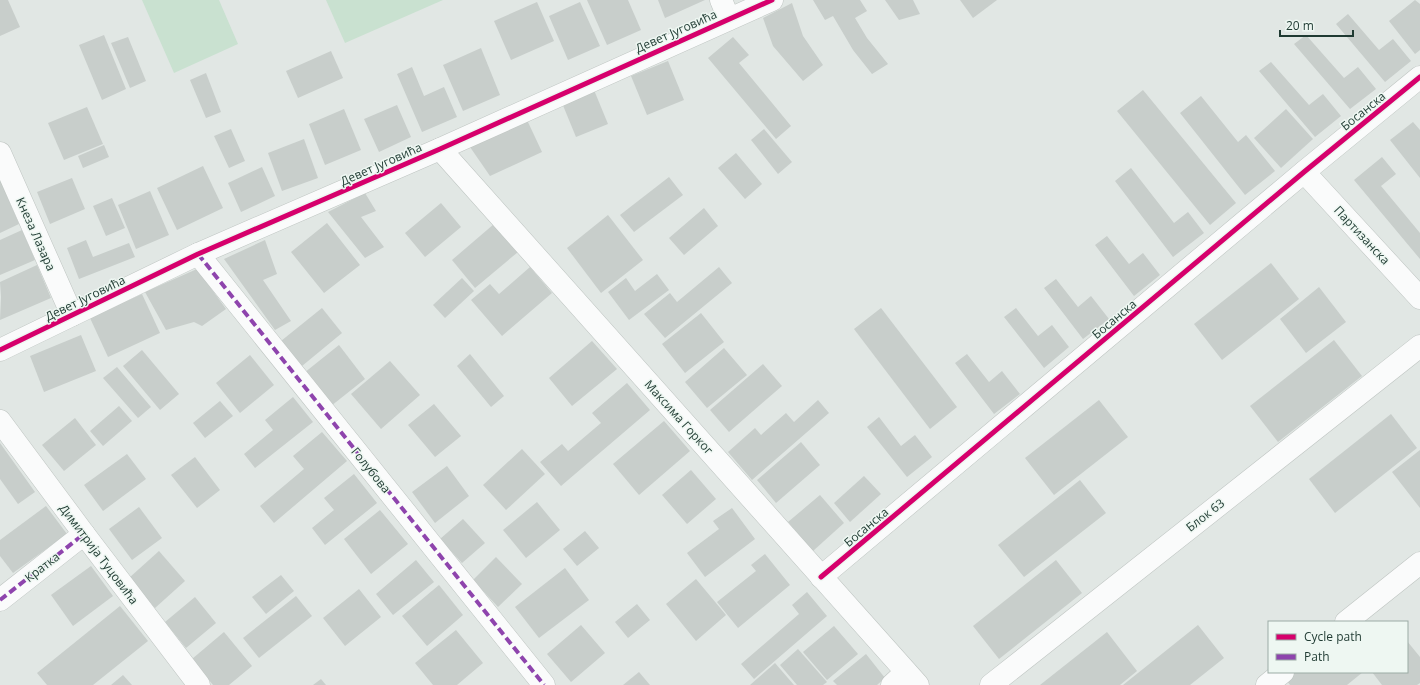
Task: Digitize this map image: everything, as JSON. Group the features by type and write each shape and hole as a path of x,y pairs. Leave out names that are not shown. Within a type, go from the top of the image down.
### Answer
{"street":[{"name":"Девет Југовића","path":"0,350 198,254 440,149 725,9 772,0"},
{"name":"Босанска","path":"822,577 1304,172 1420,77"},
{"name":"Максима Горког","path":"440,149 822,577 905,681"},
{"name":"Кнеза Лазара","path":"0,153 72,315"},
{"name":"Партизанска","path":"1304,172 1420,298"},
{"name":"Голубова","path":"198,254 544,685"},
{"name":"Блок 63","path":"990,685 1420,346"},
{"name":"Димитрија Туцовића","path":"0,421 199,685"},
{"name":"Кратка","path":"0,600 84,534"},
{"path":"1347,621 1420,563"},
{"path":"1267,685 1282,673"}],"green space":[{"path":"142,0 219,0 238,44 174,73"},
{"path":"326,0 443,0 345,43"}],"building":[{"path":"0,0 8,0 20,27 0,36"},
{"path":"587,0 628,0 641,30 607,45"},
{"path":"658,0 705,0 665,18"},
{"path":"813,0 860,0 867,11 855,18 867,38 888,64 872,74 853,50 833,16 825,20"},
{"path":"885,0 913,0 920,14 899,20"},
{"path":"960,0 997,0 973,18"},
{"path":"1415,0 1420,4 1420,50 1415,54 1389,21"},
{"path":"537,2 554,41 511,60 494,21"},
{"path":"580,2 600,46 568,60 549,16"},
{"path":"792,3 803,36 823,65 803,81 773,46 763,18"},
{"path":"1348,14 1379,50 1393,39 1411,61 1385,82 1336,24"},
{"path":"104,35 126,89 102,100 79,45"},
{"path":"1306,35 1344,78 1358,67 1376,89 1350,109 1294,44"},
{"path":"128,37 146,81 130,88 111,43"},
{"path":"733,37 749,55 739,63 791,126 776,139 708,58"},
{"path":"481,48 500,95 463,111 443,65"},
{"path":"331,51 343,78 298,98 286,71"},
{"path":"668,61 684,100 647,115 631,76"},
{"path":"1271,62 1309,105 1323,94 1341,116 1315,137 1259,71"},
{"path":"412,67 424,96 444,87 457,117 422,132 397,74"},
{"path":"206,73 221,112 206,118 190,80"},
{"path":"594,90 608,124 576,137 562,103"},
{"path":"1143,90 1236,203 1210,225 1117,111"},
{"path":"1201,96 1238,142 1246,135 1275,171 1245,195 1180,113"},
{"path":"397,105 411,137 379,152 364,119"},
{"path":"87,107 103,144 64,160 48,123"},
{"path":"344,109 361,150 325,165 309,124"},
{"path":"1286,109 1313,139 1281,168 1254,138"},
{"path":"527,120 542,152 490,176 470,147"},
{"path":"1413,122 1420,130 1420,178 1390,140"},
{"path":"231,129 245,161 229,168 214,136"},
{"path":"764,129 792,162 778,174 751,140"},
{"path":"304,139 318,178 282,191 268,153"},
{"path":"104,145 109,157 83,168 78,156"},
{"path":"736,153 762,184 745,199 718,168"},
{"path":"1382,157 1396,174 1381,186 1420,233 1420,259 1354,180"},
{"path":"203,166 223,208 177,230 157,188"},
{"path":"262,167 275,196 241,212 228,183"},
{"path":"1131,168 1174,223 1188,212 1204,233 1173,257 1115,181"},
{"path":"669,177 683,195 634,232 620,215"},
{"path":"72,178 85,209 50,224 37,192"},
{"path":"0,180 19,224 0,233"},
{"path":"150,191 169,235 136,249 118,205"},
{"path":"365,193 376,211 361,217 384,247 365,258 328,212"},
{"path":"112,198 125,228 106,236 93,206"},
{"path":"441,203 461,227 425,257 405,233"},
{"path":"704,208 718,226 684,255 669,238"},
{"path":"608,215 643,260 601,293 567,248"},
{"path":"327,223 360,265 324,293 291,252"},
{"path":"494,224 518,252 475,288 452,260"},
{"path":"22,230 35,260 0,275 0,240"},
{"path":"1107,236 1129,264 1143,253 1160,275 1134,296 1095,245"},
{"path":"86,240 93,257 129,243 135,257 79,279 67,248"},
{"path":"265,240 277,274 263,280 291,321 275,330 224,259"},
{"path":"1271,263 1299,299 1222,360 1194,324"},
{"path":"37,265 51,298 0,320 0,282"},
{"path":"530,267 552,293 502,336 471,300 490,284 499,294"},
{"path":"719,267 732,283 665,338 644,314 670,293 677,302"},
{"path":"197,269 226,309 202,326 194,322 166,330 145,292"},
{"path":"657,274 669,290 629,320 608,292 626,278 635,291"},
{"path":"462,278 474,291 445,318 433,305"},
{"path":"1056,279 1078,307 1091,296 1109,319 1083,339 1044,288"},
{"path":"1319,287 1346,322 1306,353 1280,319"},
{"path":"142,294 160,333 108,357 90,318"},
{"path":"322,308 342,333 302,366 281,341"},
{"path":"881,308 957,407 930,429 854,329"},
{"path":"1016,308 1038,336 1052,325 1069,347 1044,368 1004,317"},
{"path":"701,313 724,342 685,373 662,344"},
{"path":"81,335 96,371 44,392 30,356"},
{"path":"1334,340 1362,376 1278,442 1250,406"},
{"path":"592,341 617,369 572,406 549,378"},
{"path":"339,345 365,379 331,406 304,373"},
{"path":"724,348 747,375 707,408 685,382"},
{"path":"142,350 179,394 160,410 123,366"},
{"path":"470,354 504,396 491,407 457,366"},
{"path":"967,354 989,382 1002,371 1020,394 994,414 955,363"},
{"path":"250,355 274,385 240,413 216,383"},
{"path":"390,361 420,395 381,429 351,394"},
{"path":"763,364 782,386 729,432 710,410"},
{"path":"117,367 151,407 138,418 103,378"},
{"path":"627,383 650,410 561,486 540,462 562,444 568,451 601,423 592,413"},
{"path":"293,397 313,422 255,468 244,454 273,430 265,420"},
{"path":"818,400 829,413 752,480 728,452 755,428 761,435 786,413 794,422"},
{"path":"1099,400 1128,437 1054,495 1025,458"},
{"path":"220,401 233,416 205,438 193,423"},
{"path":"434,404 461,436 435,457 408,425"},
{"path":"119,406 132,421 103,446 90,431"},
{"path":"1391,414 1417,448 1335,513 1309,479"},
{"path":"879,417 901,446 915,435 932,457 907,477 867,427"},
{"path":"75,418 96,445 64,471 42,445"},
{"path":"664,421 690,451 639,495 613,464"},
{"path":"322,432 347,461 274,523 260,506 304,469 293,456"},
{"path":"801,442 820,465 776,503 757,480"},
{"path":"0,443 35,492 18,504 0,479"},
{"path":"522,449 545,474 506,510 483,485"},
{"path":"1420,450 1420,508 1392,472"},
{"path":"127,454 146,479 103,511 84,485"},
{"path":"195,457 220,490 197,508 171,475"},
{"path":"447,466 469,496 435,523 412,492"},
{"path":"691,470 716,499 687,524 662,495"},
{"path":"354,474 377,503 325,545 312,528 334,510 324,498"},
{"path":"864,476 881,494 850,522 834,503"},
{"path":"1080,480 1106,513 1024,577 998,545"},
{"path":"820,495 844,523 813,551 788,522"},
{"path":"537,502 560,530 526,558 503,530"},
{"path":"46,506 67,534 13,573 0,556 0,540"},
{"path":"139,507 162,538 132,560 109,529"},
{"path":"732,508 755,539 705,577 687,553 719,529 713,521"},
{"path":"380,510 408,544 371,574 344,539"},
{"path":"463,519 485,543 462,563 440,539"},
{"path":"585,531 599,548 577,566 563,549"},
{"path":"159,551 185,581 155,608 129,578"},
{"path":"765,554 790,585 738,628 717,602 756,571 751,565"},
{"path":"496,557 522,584 498,607 473,580"},
{"path":"416,560 434,582 393,615 376,594"},
{"path":"1056,560 1082,593 999,659 973,626"},
{"path":"91,566 113,596 73,626 51,595"},
{"path":"565,568 589,600 539,638 515,607"},
{"path":"281,575 294,591 266,614 252,597"},
{"path":"696,579 726,615 696,641 666,604"},
{"path":"439,585 463,615 427,646 402,616"},
{"path":"359,589 381,617 345,646 323,618"},
{"path":"807,592 827,616 754,679 741,664 799,614 792,605"},
{"path":"296,596 312,616 259,658 243,638"},
{"path":"195,597 216,623 186,648 165,622"},
{"path":"637,604 650,620 628,638 615,622"},
{"path":"120,606 148,641 93,685 47,685 37,673"},
{"path":"581,625 605,653 571,682 547,654"},
{"path":"1198,625 1224,658 1190,685 1123,685"},
{"path":"834,626 858,654 827,680 803,652"},
{"path":"456,630 483,663 457,685 433,685 415,663"},
{"path":"224,632 252,666 229,685 213,685 192,659"},
{"path":"1107,632 1137,671 1120,685 1040,685"},
{"path":"1408,642 1420,657 1420,683 1417,685 1382,685 1373,673 1408,673"},
{"path":"798,649 827,682 823,685 797,685 780,665"},
{"path":"866,654 885,678 877,685 837,685 833,681"},
{"path":"775,663 794,685 750,685"},
{"path":"639,672 650,685 623,685"},
{"path":"1291,673 1362,673 1347,685 1290,685 1285,678"},
{"path":"123,675 132,685 111,685"},
{"path":"321,679 326,685 313,685"}],"marked path":[{"path":"198,254 544,685"},
{"path":"0,600 84,534"}],"cycle path":[{"path":"0,350 198,254 440,149 772,0"},
{"path":"821,577 1304,172 1420,77"}]}
